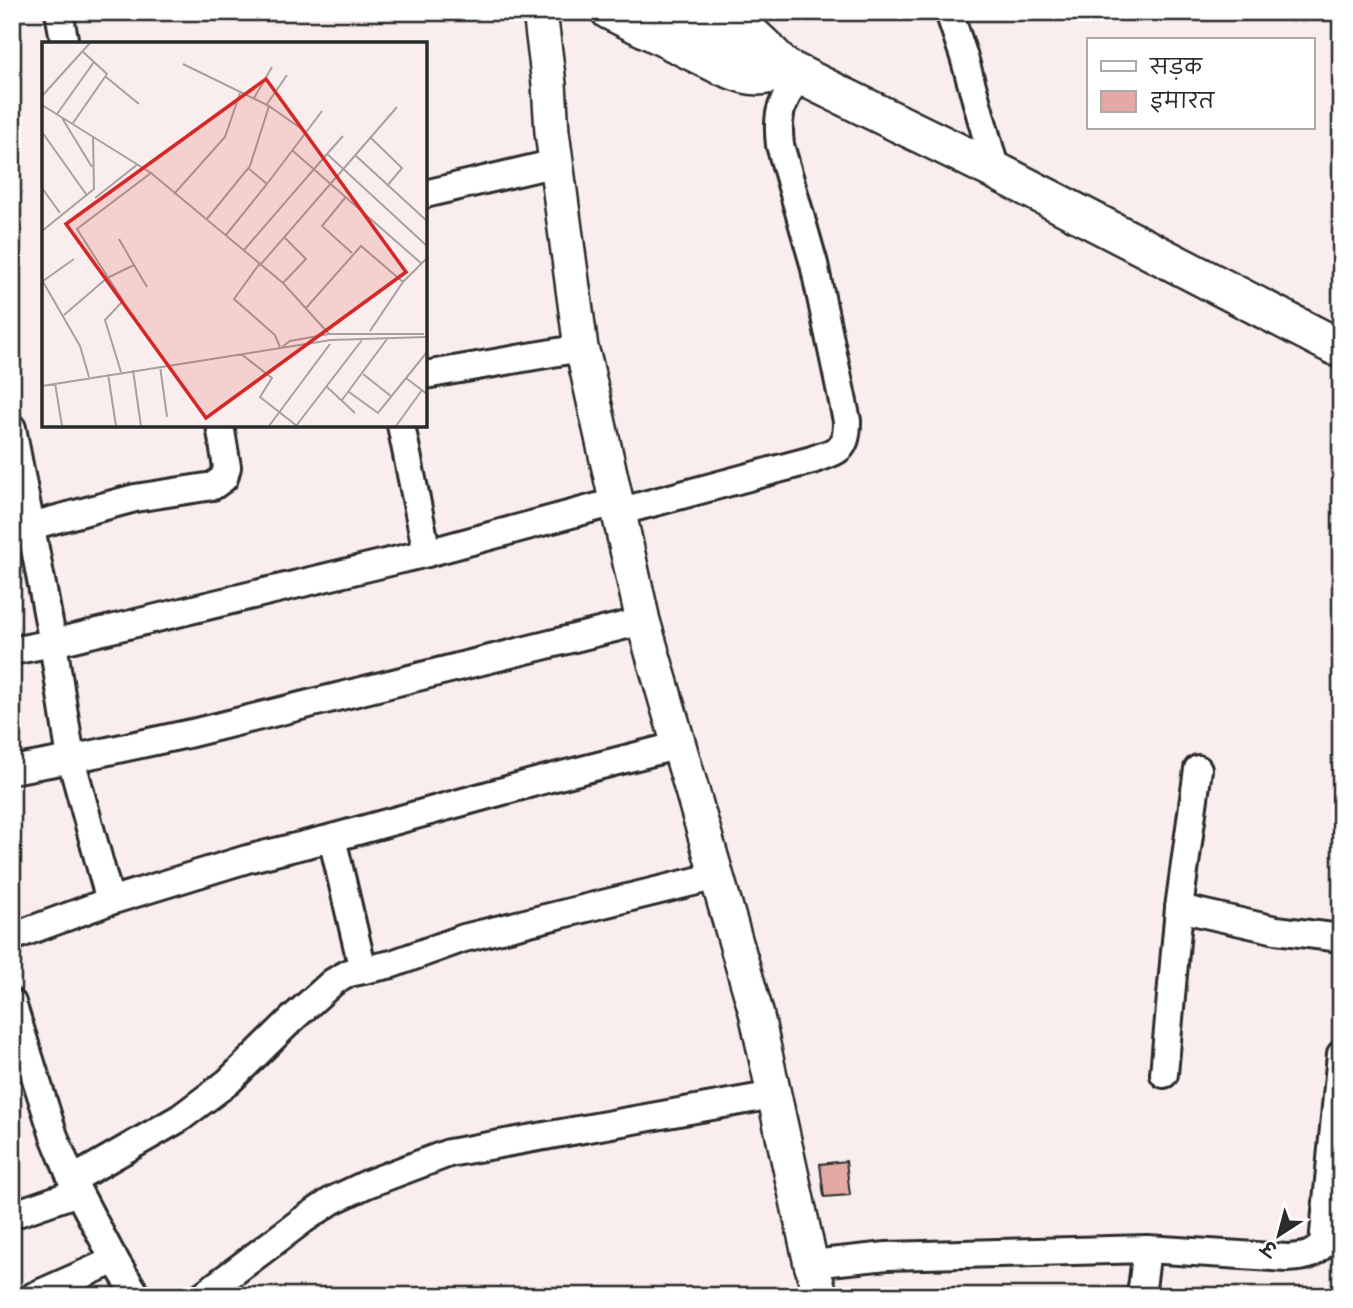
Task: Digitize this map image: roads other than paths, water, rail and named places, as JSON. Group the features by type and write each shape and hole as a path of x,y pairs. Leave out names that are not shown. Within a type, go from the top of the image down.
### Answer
{"main road":[{"path":"679,12 783,67 996,171 1341,349"}],"street":[{"path":"59,12 65,42"},
{"path":"540,12 556,163 581,348 643,621 756,1012 811,1264 821,1296"},
{"path":"608,12 735,73 765,78 783,67"},
{"path":"12,651 812,460 839,450 847,437 847,421 814,264 780,145 778,125 783,67 766,44 726,12"},
{"path":"949,12 996,171"},
{"path":"427,194 556,163"},
{"path":"427,375 581,348"},
{"path":"32,526 135,498 213,486 224,478 227,467 220,427"},
{"path":"401,427 427,553"},
{"path":"12,428 53,643 71,759 110,901"},
{"path":"12,770 192,733 643,621"},
{"path":"12,937 110,901 247,859 680,745"},
{"path":"1164,1074 1178,908 1198,769"},
{"path":"332,838 363,970"},
{"path":"12,1215 75,1186 180,1118 228,1082 333,982 349,973 392,964 464,939 717,876"},
{"path":"1178,908 1276,930 1341,938"},
{"path":"12,1003 54,1136 75,1186 137,1296"},
{"path":"811,1264 887,1256 1147,1249 1287,1258 1316,1252 1322,1244 1341,1054"},
{"path":"202,1296 333,1200 449,1153 774,1095"},
{"path":"1141,1296 1147,1249"},
{"path":"34,1296 115,1260"}]}
